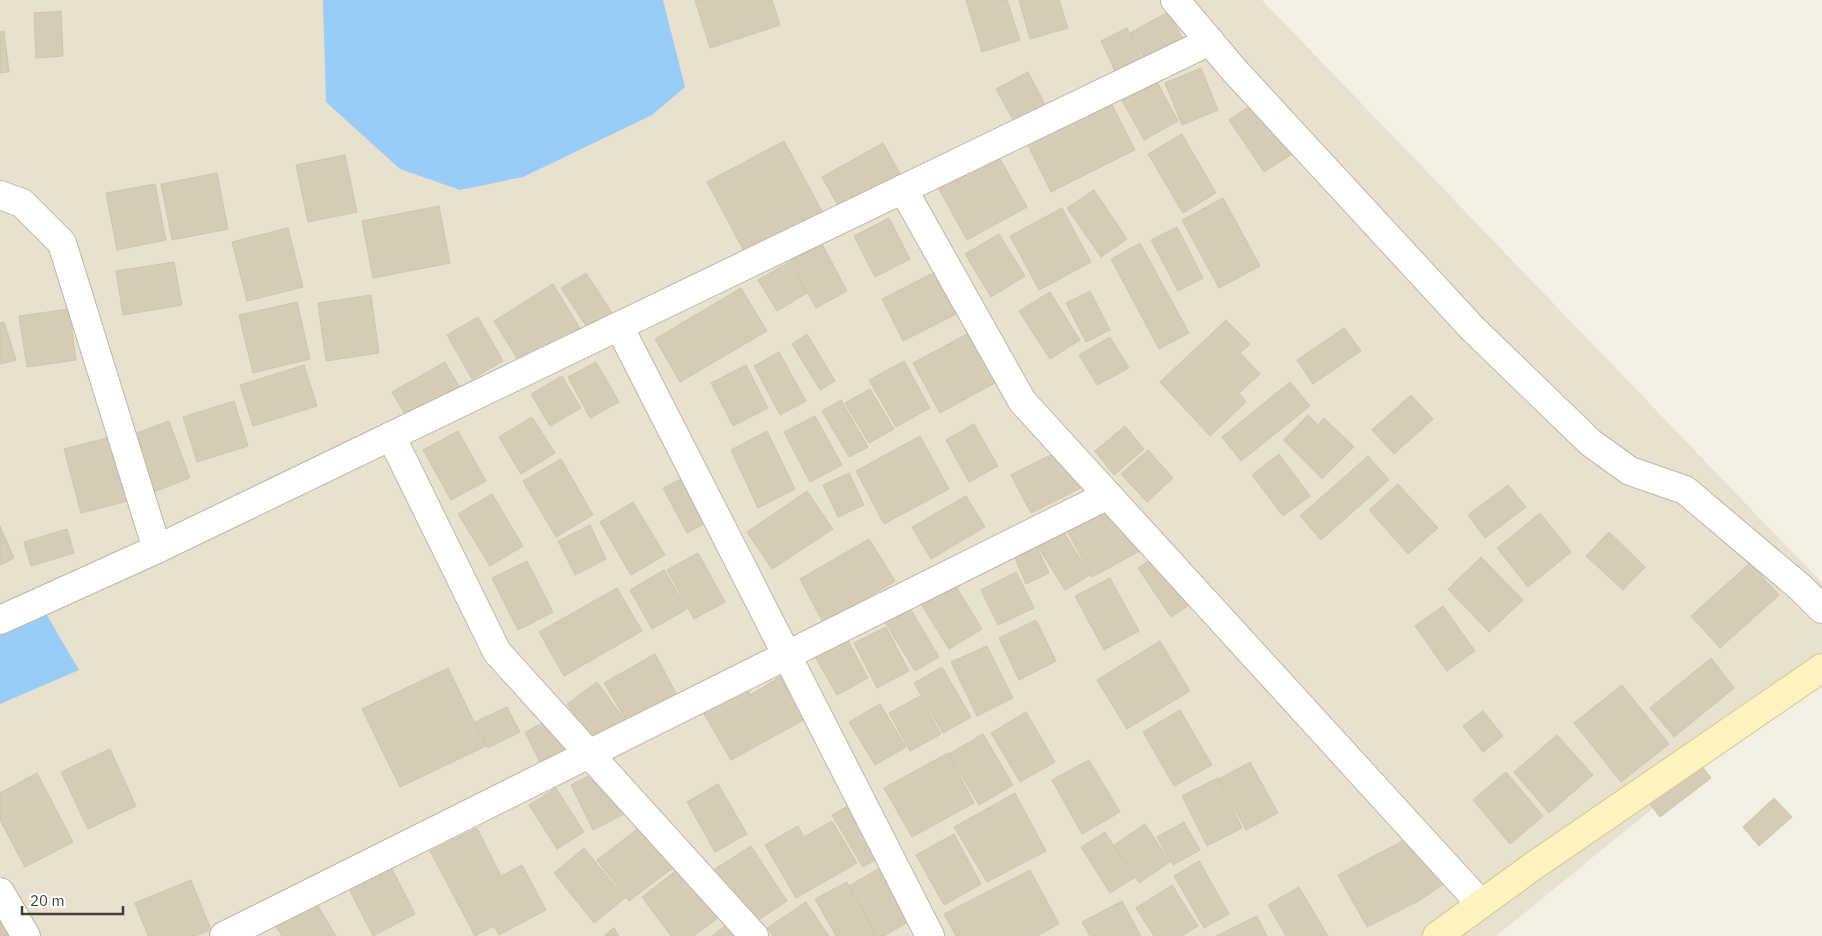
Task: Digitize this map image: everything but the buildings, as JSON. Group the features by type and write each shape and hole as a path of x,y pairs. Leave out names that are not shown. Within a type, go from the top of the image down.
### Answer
{"street":[{"path":"1176,0 1234,70 1472,328 1592,444 1630,471 1685,490 1801,588 1822,609"},
{"path":"0,620 157,549 1210,41"},
{"path":"903,189 1022,401 1481,904"},
{"path":"0,195 22,203 62,242 157,549"},
{"path":"619,326 930,936"},
{"path":"391,436 497,652 754,936"},
{"path":"224,936 1108,495"},
{"path":"1437,936 1822,668"},
{"path":"0,892 26,936"}],"shaded area":[{"path":"0,0 1262,0 1822,583 1822,671 1496,936 0,936"}],"water":[{"path":"323,0 663,0 685,87 652,115 523,177 460,190 400,169 326,102"},
{"path":"45,612 79,670 0,704 0,636"}]}
